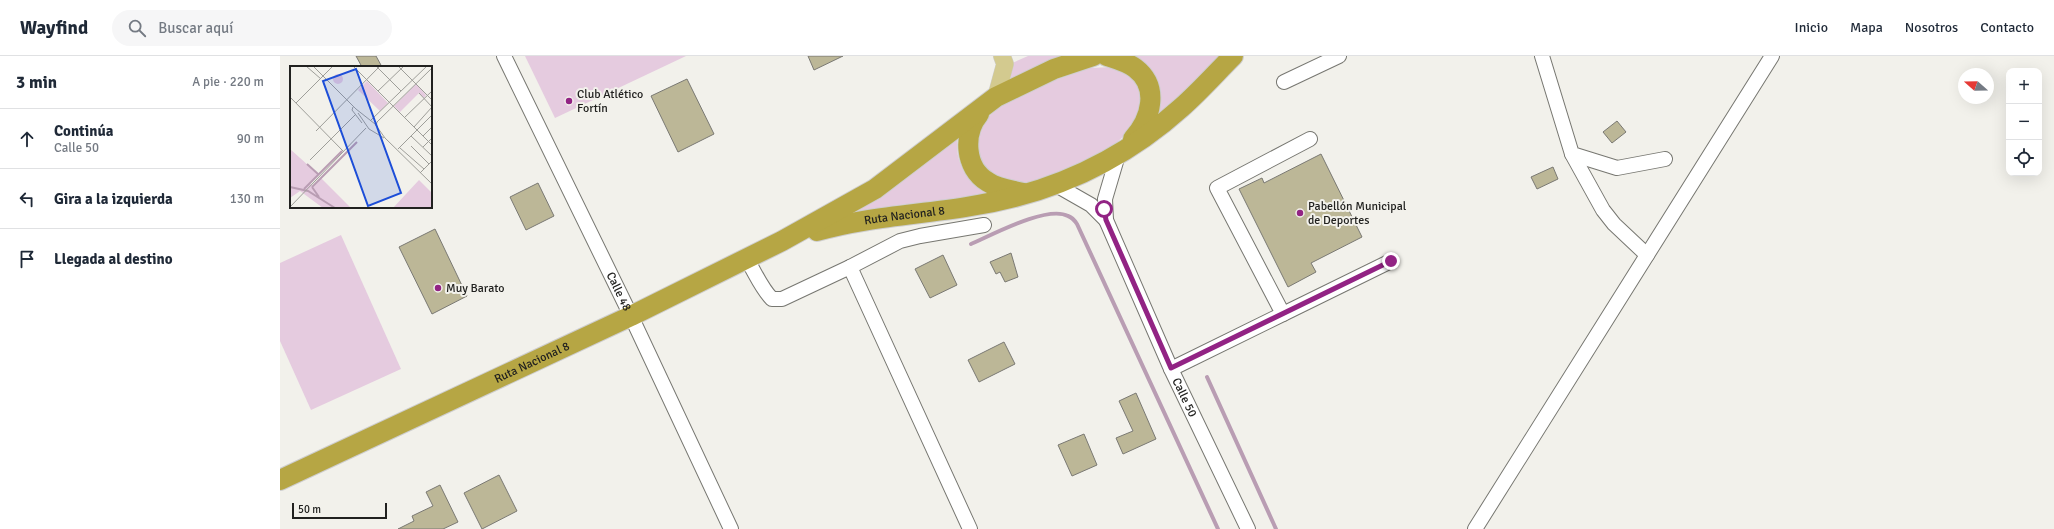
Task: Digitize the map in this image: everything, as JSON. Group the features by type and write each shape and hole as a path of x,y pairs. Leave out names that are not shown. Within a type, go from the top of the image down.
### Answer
{"highway":[{"name":"Ruta Nacional 8","path":"280,480 631,316 782,241 855,202 875,189 990,102 1054,69 1093,56 1135,68 1144,77 1150,88 1150,114 1144,125 1119,154"},
{"name":"Ruta Nacional 8","path":"782,241 860,221 966,207 1028,194 1056,185 1101,165 1150,134 1181,108 1234,56"},
{"name":"Ruta Nacional 8","path":"990,102 974,120 970,131 968,154 979,176 988,182 1028,194"}],"main road":[{"path":"990,102 1005,64 1002,56"}],"street":[{"name":"Calle 48","path":"504,56 631,316 731,529"},
{"path":"1284,82 1339,56"},
{"path":"1542,56 1572,154 1603,210 1614,224 1648,255"},
{"path":"1475,529 1772,56"},
{"path":"1283,314 1216,188 1310,139"},
{"name":"Calle 50","path":"1119,154 1105,199 1106,220 1171,368 1248,529"},
{"path":"1572,154 1617,168 1665,158"},
{"name":"Calle 50","path":"1056,185 1091,205 1106,220"},
{"path":"746,258 756,273 765,292 772,299 782,299 850,267 900,241 920,236 984,226"},
{"path":"1171,368 1391,261"},
{"path":"850,267 970,529"}],"shaded area":[{"name":"Club Atlético Fortín","path":"525,56 686,56 555,118"},
{"path":"1028,56 1060,56 1065,58 1006,85 1010,64"},
{"path":"1133,56 1222,56 1158,117 1159,97 1154,76 1146,65"},
{"path":"1112,67 1127,73 1137,81 1142,108 1126,134 1113,146 1093,158 1024,186 1007,182 987,171 976,152 979,130 986,119 1000,106 1041,85 1090,68"},
{"path":"959,130 957,150 962,168 980,190 989,195 899,205 859,212 858,207"},
{"path":"341,235 401,369 311,410 280,341 280,263"}],"building":[{"path":"356,56 376,56 381,66 361,66"},
{"path":"808,56 843,56 814,70"},
{"path":"687,79 714,134 678,152 651,96"},
{"path":"1617,121 1626,132 1612,143 1603,132"},
{"name":"Pabellón Municipal de Deportes","path":"1321,154 1362,237 1311,263 1316,272 1288,287 1239,189 1262,178 1264,183"},
{"path":"1553,167 1558,179 1537,189 1531,177"},
{"path":"538,183 554,216 526,230 510,197"},
{"path":"435,229 467,296 432,314 399,247"},
{"path":"1011,253 1018,277 1005,282 1000,272 996,274 990,262"},
{"path":"943,255 957,285 930,298 915,269"},
{"path":"1004,342 1015,364 979,382 968,360"},
{"path":"1136,393 1156,439 1123,454 1116,438 1133,431 1119,401"},
{"path":"1084,434 1097,465 1072,476 1058,445"},
{"path":"499,475 517,511 482,529 464,493"},
{"path":"440,485 458,522 443,529 398,529 414,521 412,516 433,506 426,492"}],"waterway":[{"path":"971,244 1020,222 1047,214 1059,214 1072,218 1077,224 1218,529"},
{"path":"1207,377 1276,529"}],"place":[{"name":"Club Atlético Fortín","path":"569,101"},
{"name":"Pabellón Municipal de Deportes","path":"1300,213"},
{"name":"Muy Barato","path":"438,288"}],"route":[{"path":"1104,209 1106,220 1171,368 1391,261"}]}
